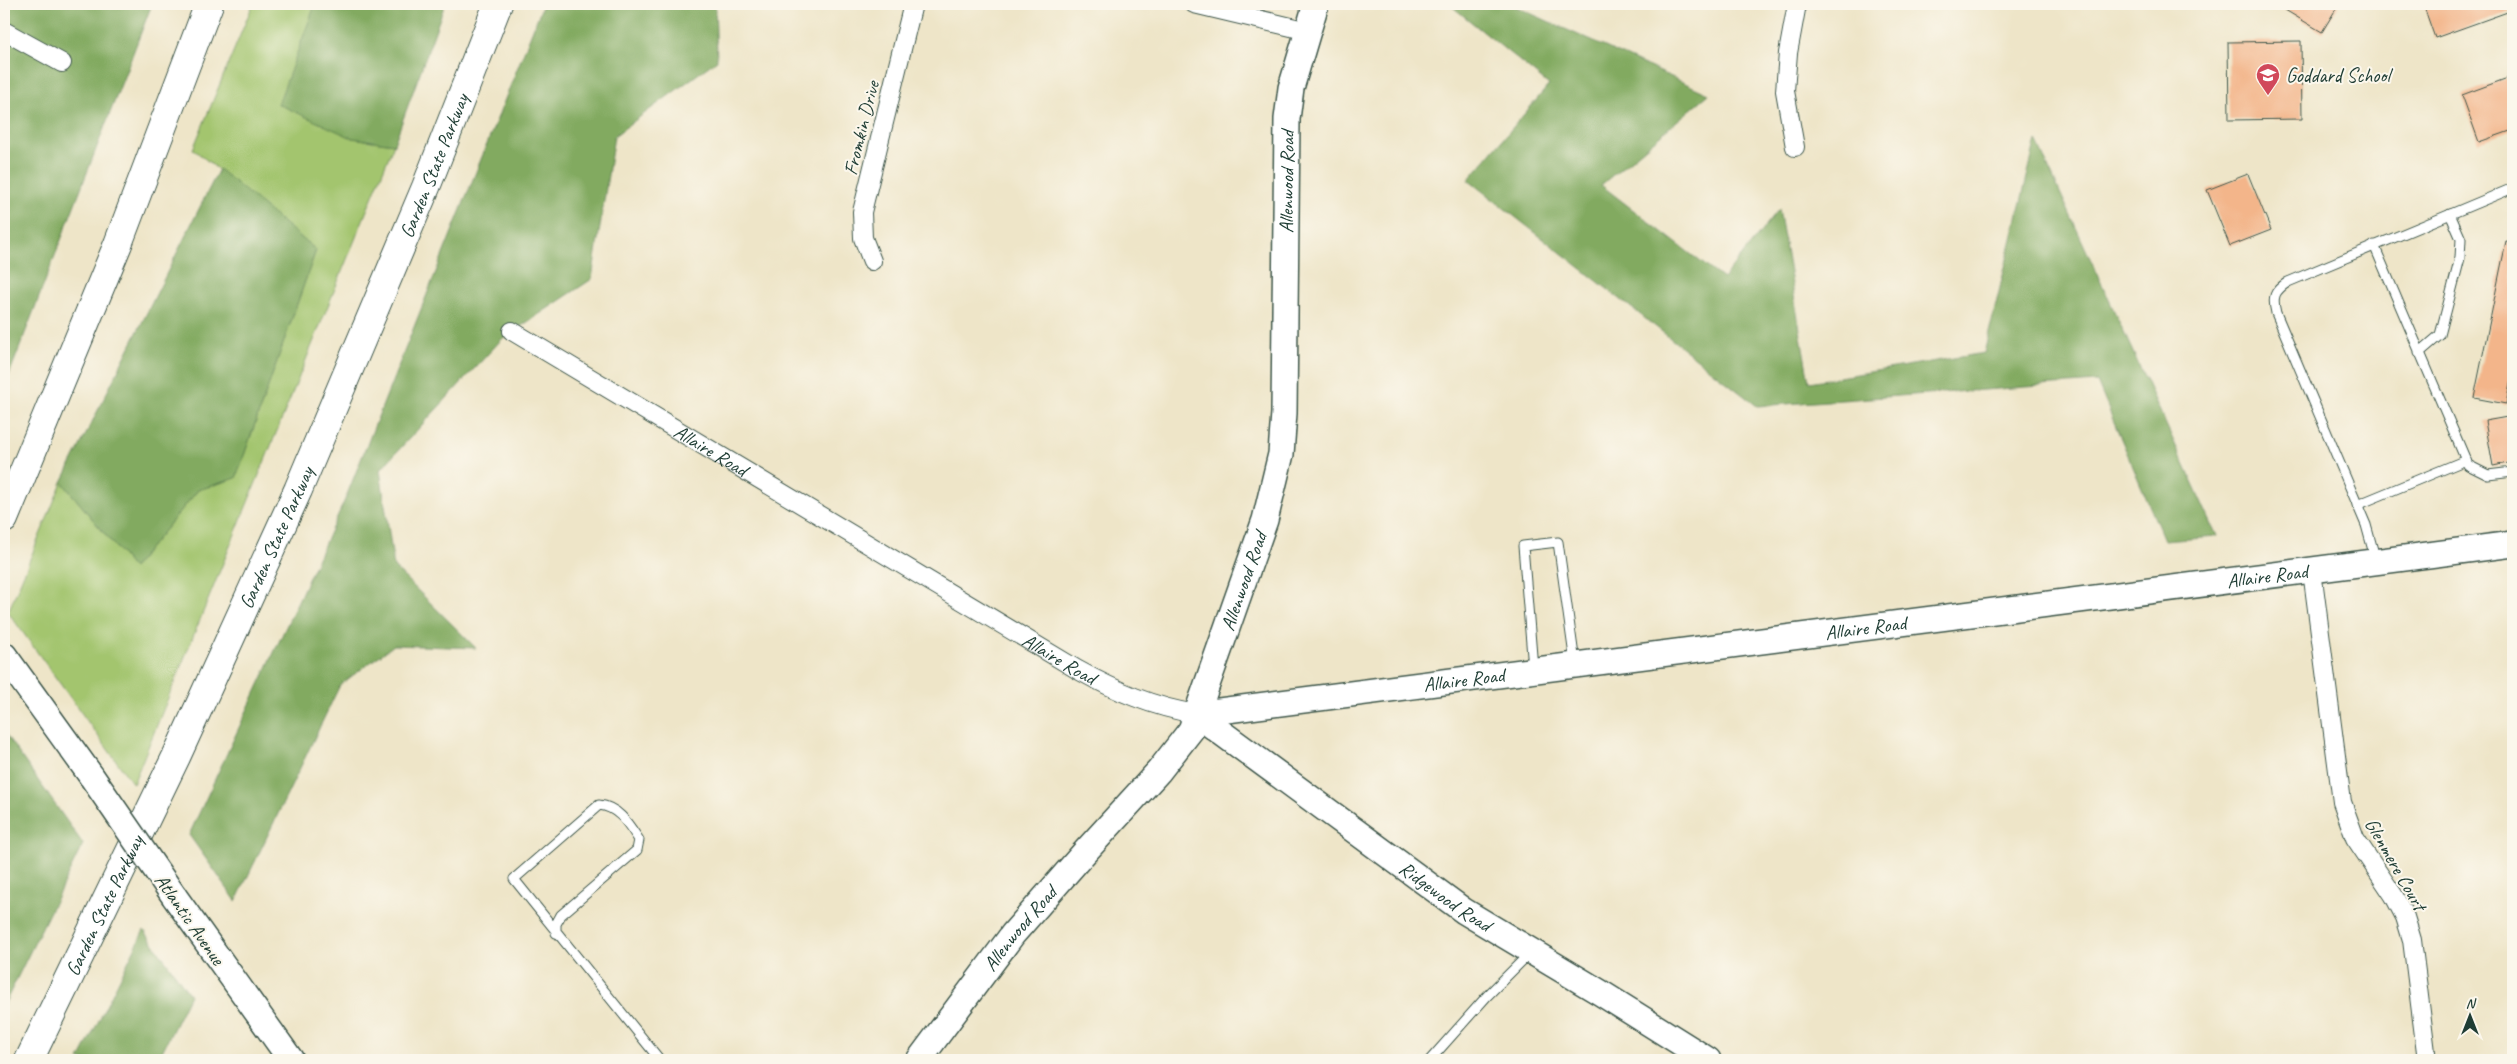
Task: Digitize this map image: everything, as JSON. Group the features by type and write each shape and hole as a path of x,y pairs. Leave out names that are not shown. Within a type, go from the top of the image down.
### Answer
{"highway":[{"path":"4,520 118,244 209,4"},
{"name":"Garden State Parkway","path":"29,1060 176,757 298,490 426,188 498,4"}],"main road":[{"name":"Allenwood Road","path":"919,1060 1013,934 1179,748 1191,730 1265,520 1280,454 1284,413 1288,119 1291,88 1316,4"},
{"name":"Allaire Road","path":"1196,714 2513,544"},
{"name":"Atlantic Avenue","path":"7,660 92,777 291,1060"},
{"name":"Ridgewood Road","path":"1196,714 1464,911 1708,1060"}],"street":[{"name":"Fromkin Drive","path":"872,261 863,238 862,212 913,4"},
{"path":"1194,4 1308,31"},
{"path":"1795,147 1785,91 1788,53 1797,4"},
{"path":"4,31 62,63"},
{"name":"Allaire Road","path":"512,331 1078,670 1135,698 1164,709 1196,714"},
{"name":"Glenmere Court","path":"2312,571 2342,802 2355,838 2394,896 2405,917 2412,940 2427,1060"}],"lane":[{"path":"2376,561 2366,525 2276,312 2274,295 2278,288 2288,282 2513,188"},
{"path":"2419,353 2440,335 2460,258 2461,239 2450,214"},
{"path":"2374,245 2468,465 2488,475 2513,472"},
{"path":"2357,505 2466,460"},
{"path":"1534,670 1523,546 1558,542 1576,665"},
{"path":"556,933 556,924 561,915 637,850 639,840 627,821 610,806 599,805 514,878 556,933 660,1060"},
{"path":"1430,1060 1487,996 1532,951"}],"green space":[{"path":"4,4 152,4 4,388"},
{"path":"253,4 319,4 315,5 352,138 394,144 133,784 8,612 62,482 133,568 198,490 236,478 316,250 193,149"},
{"path":"445,4 394,144 352,138 278,104 315,5"},
{"path":"543,4 715,4 717,60 614,136 592,279 502,339 380,470 394,567 476,648 394,645 340,685 236,901 189,835 344,502"},
{"path":"1449,4 1510,4 1709,94 1601,185 1723,279 1779,209 1809,382 1984,353 2036,140 2217,536 2164,540 2097,382 1757,406 1468,180 1549,85"},
{"path":"219,169 316,250 236,478 198,490 133,568 62,482"},
{"path":"4,732 83,844 4,1005"},
{"path":"144,930 190,995 158,1060 79,1060"}],"building":[{"path":"2275,4 2339,4 2322,32"},
{"path":"2423,4 2513,4 2513,10 2435,38"},
{"path":"2301,41 2302,119 2229,120 2228,42"},
{"path":"2513,76 2513,130 2479,142 2462,95"},
{"path":"2248,174 2271,230 2230,246 2207,190"},
{"path":"2506,242 2513,243 2513,369 2506,404 2474,398"},
{"path":"2513,416 2513,462 2493,466 2485,421"}],"place":[{"name":"Goddard School","path":"2268,96"}]}
